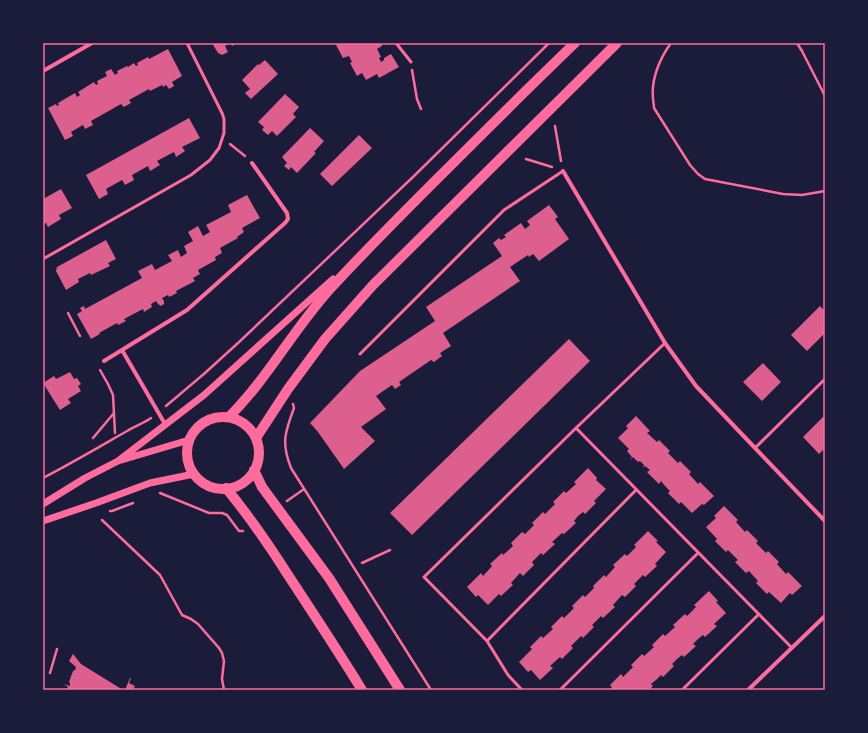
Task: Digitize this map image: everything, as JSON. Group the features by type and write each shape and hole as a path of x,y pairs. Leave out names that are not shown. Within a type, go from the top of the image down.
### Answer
{"main road":[{"path":"229,417 242,404 268,371 307,317 368,248 575,43"},
{"path":"256,438 325,339 373,285 617,43"},
{"path":"217,417 229,417 240,421 249,428 256,438 258,460 254,470 247,479 237,485 226,488 217,488 208,485 194,474 188,463 187,452 189,440 195,429 205,421 217,417"},
{"path":"254,470 262,487 329,578 400,690"},
{"path":"226,488 259,530 362,690"}],"street":[{"path":"43,71 92,43"},
{"path":"104,361 187,310 288,219 287,213 252,163"},
{"path":"563,171 665,343 696,386 825,520"},
{"path":"118,461 204,395 368,248"},
{"path":"122,350 165,424"},
{"path":"43,504 85,478 118,461 189,440"},
{"path":"43,521 150,483 194,474"},
{"path":"748,690 825,616"}],"lane":[{"path":"43,259 191,175 205,165 219,148 224,133 224,119 187,43"},
{"path":"396,43 411,62"},
{"path":"360,354 504,210 563,171"},
{"path":"522,690 508,675 487,641 424,577 665,343"},
{"path":"755,448 825,379"},
{"path":"576,428 792,648"},
{"path":"487,641 636,490"},
{"path":"560,690 698,553"},
{"path":"682,690 759,614"}],"path":[{"path":"162,409 238,343 414,176 549,43"},
{"path":"671,43 657,70 652,98 654,108 690,165 698,174 705,179 783,194 802,195 825,191"},
{"path":"796,43 802,51 825,96"},
{"path":"411,62 417,99 421,109"},
{"path":"526,160 563,171 555,126"},
{"path":"228,142 247,159"},
{"path":"68,313 80,336"},
{"path":"99,368 113,395 115,433"},
{"path":"291,402 294,408 285,433 284,441 288,459 292,468 431,690"},
{"path":"93,438 114,412"},
{"path":"43,478 94,451 154,416"},
{"path":"284,503 304,489"},
{"path":"153,496 160,493 209,513 227,515 239,531 245,529"},
{"path":"107,510 112,512 139,501"},
{"path":"102,520 160,575 182,615 198,624 220,648 224,661 222,679 224,690"},
{"path":"362,564 390,550"},
{"path":"50,673 57,649"}],"building":[{"path":"212,43 231,43 225,46 228,52 222,55 218,53"},
{"path":"338,43 381,43 382,46 377,49 381,57 379,58 381,62 384,58 391,54 399,67 379,78 377,74 366,80 362,73 357,76 350,63 352,62 349,56 343,58 336,45"},
{"path":"168,49 182,76 172,82 174,86 169,89 166,85 163,87 162,85 150,91 149,89 129,100 131,103 124,107 121,104 91,121 93,125 85,129 83,125 71,132 73,136 65,140 48,108 56,104 57,106 59,105 58,103 75,93 77,97 80,95 78,92 94,82 96,85 98,84 97,81 107,76 105,72 111,69 115,75 118,73 117,71 127,66 128,67 134,63 136,66 138,65 137,63 148,57 149,59"},
{"path":"265,60 278,74 251,99 245,93 250,89 242,80 258,64 259,65"},
{"path":"285,94 299,107 293,114 296,117 277,136 272,131 268,135 262,130 264,127 258,122"},
{"path":"189,118 200,138 182,147 185,151 176,157 174,152 157,161 160,165 150,171 148,166 132,175 134,180 125,185 122,180 106,189 108,194 99,199 86,175"},
{"path":"310,128 324,141 314,152 316,153 297,173 291,167 289,170 284,166 287,163 282,157"},
{"path":"359,135 372,148 332,186 320,174"},
{"path":"61,189 72,208 59,215 61,219 48,227 46,223 43,224 43,199"},
{"path":"247,195 260,218 242,228 244,232 237,237 238,238 220,248 222,253 215,257 216,260 198,270 200,274 193,278 195,281 176,291 177,293 169,297 168,295 162,298 164,304 161,306 156,301 151,304 152,307 144,312 143,309 124,319 126,321 118,325 117,323 91,339 77,314 82,311 80,308 84,306 85,309 142,278 138,271 152,264 155,270 172,261 168,255 178,250 181,257 187,253 184,246 193,241 188,232 198,226 203,236 210,232 206,225 231,212 228,205"},
{"path":"549,205 558,217 555,219 569,239 539,261 533,254 529,257 528,255 510,267 520,281 443,333 451,346 440,353 442,356 434,362 431,360 399,382 401,385 395,389 392,385 376,396 386,409 361,427 375,441 344,469 310,423 360,371 435,321 426,307 502,256 493,243 499,238 501,240 506,237 504,235 521,223 525,229 530,225 527,221"},
{"path":"106,240 116,259 108,263 110,266 78,279 79,282 66,290 56,271 57,267"},
{"path":"820,306 825,311 825,333 807,351 791,335"},
{"path":"569,339 590,361 412,535 390,513"},
{"path":"763,363 781,382 762,401 743,382"},
{"path":"70,372 74,379 77,378 81,384 78,386 81,391 68,399 71,403 60,410 43,383 54,376 56,379"},
{"path":"825,415 825,448 819,454 803,437"},
{"path":"636,416 650,431 647,433 657,442 659,440 670,451 668,453 678,463 680,461 691,472 689,474 698,484 700,482 714,496 692,513 681,502 679,504 668,493 670,491 661,481 659,484 647,472 650,470 645,466 643,468 644,465 640,461 638,462 633,457 630,460 632,457 627,451 629,449 618,438 628,428 626,426"},
{"path":"588,468 597,478 596,480 606,489 594,501 596,503 585,514 583,512 578,516 574,521 576,523 552,542 555,544 543,555 541,553 532,562 534,565 523,576 520,573 511,583 513,585 501,596 499,594 488,605 478,595 476,597 467,587 481,573 483,576 492,566 490,564 502,553 503,555 513,546 511,543 522,532 525,534 534,525 532,523 543,512 545,514 555,504 553,502 564,491 566,493 576,484 574,482"},
{"path":"724,506 738,520 736,522 745,532 747,530 758,541 756,543 766,553 768,551 779,562 777,564 786,574 788,572 802,586 792,595 790,593 781,603 769,592 767,594 756,583 758,581 749,571 746,573 735,562 738,560 728,550 726,552 715,541 717,539 706,527 716,518 714,516"},
{"path":"648,531 666,552 655,564 657,566 645,577 643,575 634,584 636,586 625,597 622,595 613,605 615,607 603,618 601,616 592,625 594,627 583,638 581,636 571,646 573,648 562,659 560,657 550,666 553,668 540,680 531,670 528,672 519,662 532,649 530,647 541,636 543,638 553,629 551,627 562,616 564,618 574,608 572,606 583,595 585,597 604,575 606,577 615,567 613,565 625,554 627,556 636,547 634,545"},
{"path":"709,591 726,613 714,624 717,626 705,637 703,635 698,639 693,644 696,646 684,657 682,655 677,659 672,664 674,666 663,677 661,675 651,684 653,686 649,690 609,690 612,688 610,685 621,674 623,677 633,667 631,665 642,654 644,656 654,647 652,645 663,634 665,636 675,627 673,625 685,614 687,616 696,607 694,605"},
{"path":"73,654 81,664 123,690 67,690 68,687 64,684 70,686 69,682 76,667 69,661"},
{"path":"130,678 129,683 135,686 133,690 125,690"}]}
